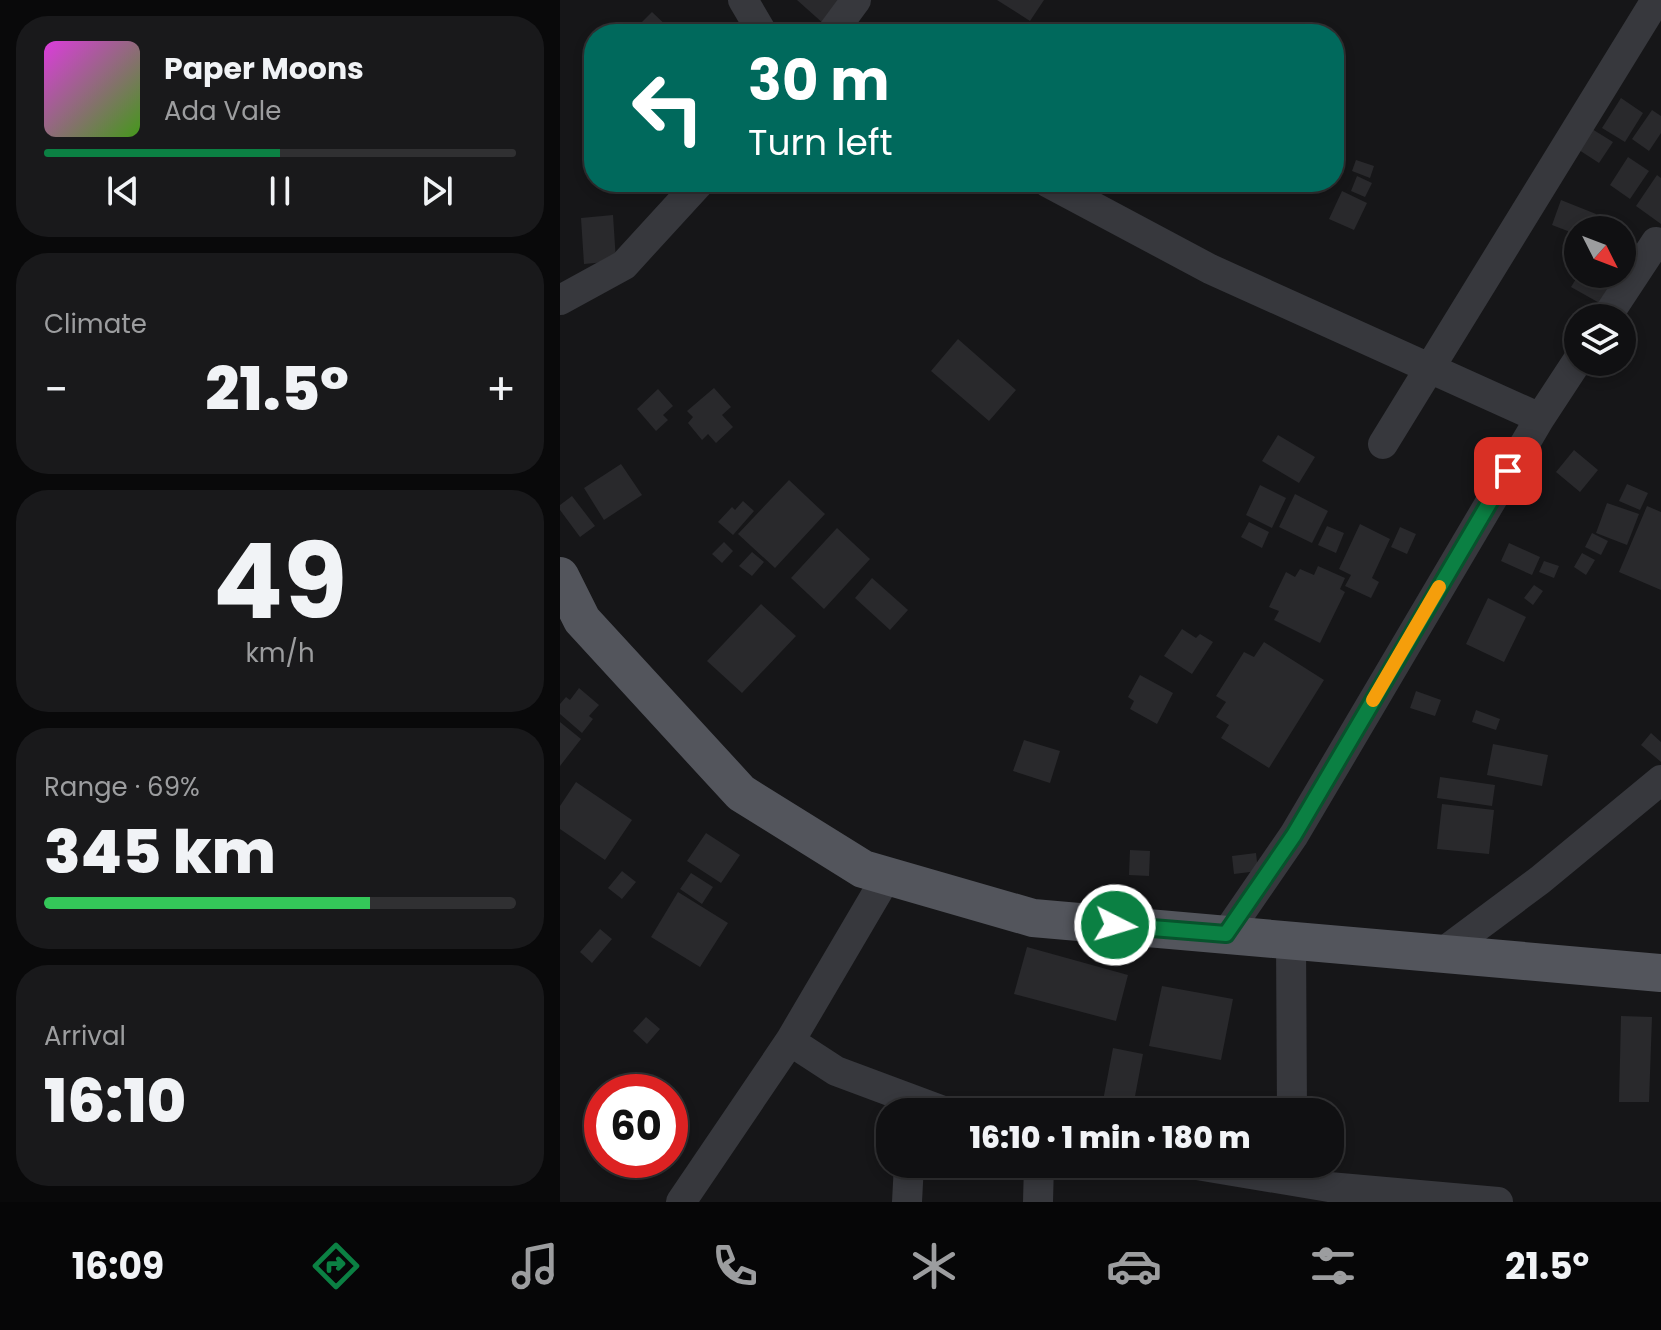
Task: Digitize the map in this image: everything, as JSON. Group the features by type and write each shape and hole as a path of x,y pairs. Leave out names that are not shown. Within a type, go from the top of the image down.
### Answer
{"main road":[{"path":"560,576 582,620 741,793 863,869 1033,918 1661,973"}],"street":[{"path":"743,0 757,24"},
{"path":"840,24 856,0"},
{"path":"1383,444 1656,0"},
{"path":"560,300 624,265 691,192"},
{"path":"1066,192 1210,269 1540,418"},
{"path":"1615,304 1656,242"},
{"path":"1226,934 1294,835 1568,376"},
{"path":"1442,953 1540,880 1661,780"},
{"path":"681,1202 790,1041 887,876"},
{"path":"1291,940 1292,1098"},
{"path":"790,1041 836,1071 895,1098"},
{"path":"907,1202 908,1178"},
{"path":"1038,1202 1039,1178"},
{"path":"1270,1178 1329,1187 1498,1202"}],"building":[{"path":"797,0 838,0 824,24"},
{"path":"997,0 1044,0 1030,21"},
{"path":"652,12 665,24 640,24"},
{"path":"1621,98 1643,113 1625,142 1602,128"},
{"path":"1652,110 1661,116 1661,133 1649,151 1632,139"},
{"path":"1592,129 1613,142 1599,163 1579,150"},
{"path":"1628,157 1649,171 1630,199 1610,185"},
{"path":"1356,160 1374,166 1370,178 1352,171"},
{"path":"1657,175 1661,178 1661,224 1636,206"},
{"path":"1357,176 1372,183 1365,197 1351,191"},
{"path":"1342,192 1367,203 1354,230 1329,219"},
{"path":"1561,200 1596,214 1564,216 1564,230 1552,225"},
{"path":"613,215 616,261 584,264 581,218"},
{"path":"1573,288 1612,288 1601,304"},
{"path":"958,339 1016,390 989,421 931,371"},
{"path":"714,388 731,407 722,415 733,427 716,443 708,434 702,440 688,423 693,417 687,411"},
{"path":"658,389 673,406 663,415 668,420 656,431 637,409"},
{"path":"1278,435 1315,457 1299,483 1262,461"},
{"path":"1574,450 1598,470 1580,492 1556,472"},
{"path":"621,464 642,495 604,520 584,488"},
{"path":"789,480 825,514 775,568 738,534"},
{"path":"1627,484 1648,493 1640,510 1619,501"},
{"path":"1260,485 1286,498 1272,528 1246,515"},
{"path":"1295,494 1328,511 1312,543 1279,527"},
{"path":"572,496 595,526 580,537 560,510 560,505"},
{"path":"743,501 754,511 733,535 718,522 732,507 735,510"},
{"path":"1607,503 1639,514 1627,545 1596,533"},
{"path":"1647,506 1661,512 1661,590 1619,572"},
{"path":"1249,522 1269,532 1262,548 1241,537"},
{"path":"1360,524 1390,539 1372,578 1379,582 1371,598 1345,586 1351,575 1339,569"},
{"path":"1327,526 1344,533 1336,553 1318,545"},
{"path":"1400,527 1416,534 1407,554 1391,547"},
{"path":"837,528 870,559 824,609 791,578"},
{"path":"1592,533 1608,541 1601,555 1585,547"},
{"path":"724,542 733,551 722,563 712,554"},
{"path":"1509,543 1540,557 1532,575 1501,561"},
{"path":"752,552 764,562 752,576 739,566"},
{"path":"1582,553 1595,560 1586,575 1574,567"},
{"path":"1544,561 1559,566 1554,578 1539,572"},
{"path":"1318,566 1345,578 1340,589 1345,592 1320,643 1274,620 1279,611 1269,607 1286,572 1295,577 1300,569 1314,575"},
{"path":"872,578 908,610 890,630 855,598"},
{"path":"1534,585 1543,591 1533,605 1524,598"},
{"path":"1488,598 1526,617 1504,662 1466,644"},
{"path":"761,604 796,636 742,693 707,661"},
{"path":"1182,629 1196,638 1200,634 1213,642 1192,674 1164,656"},
{"path":"1264,642 1324,680 1269,768 1221,738 1229,725 1216,717 1226,702 1216,696 1244,652 1254,657"},
{"path":"1140,675 1173,693 1157,724 1130,709 1134,701 1128,697"},
{"path":"579,688 599,705 589,716 593,719 582,733 560,714 560,704 566,697 570,700"},
{"path":"1416,691 1441,700 1435,716 1410,708"},
{"path":"1476,710 1500,719 1496,730 1472,722"},
{"path":"560,722 581,739 560,766"},
{"path":"1651,733 1661,742 1661,762 1641,745"},
{"path":"1024,740 1060,751 1050,783 1013,771"},
{"path":"1493,744 1548,755 1542,786 1487,775"},
{"path":"1440,777 1495,785 1492,806 1437,798"},
{"path":"576,782 632,820 605,860 560,829 560,806"},
{"path":"1442,804 1494,810 1489,854 1437,849"},
{"path":"706,833 740,855 721,883 687,861"},
{"path":"1130,850 1150,851 1149,876 1129,875"},
{"path":"1256,853 1258,871 1234,874 1232,856"},
{"path":"622,871 636,882 622,899 608,888"},
{"path":"691,873 713,887 702,904 680,889"},
{"path":"678,892 728,923 700,967 651,937"},
{"path":"600,929 612,939 592,963 580,952"},
{"path":"1027,947 1128,975 1116,1021 1014,994"},
{"path":"1162,986 1233,999 1221,1060 1149,1046"},
{"path":"1621,1016 1652,1017 1649,1102 1619,1102"},
{"path":"646,1017 660,1029 647,1044 633,1031"},
{"path":"1113,1048 1143,1054 1135,1098 1104,1098"}],"slow traffic":[{"path":"1373,700 1439,587"}],"route":[{"path":"1115,925 1226,934 1294,835 1508,471"}]}
